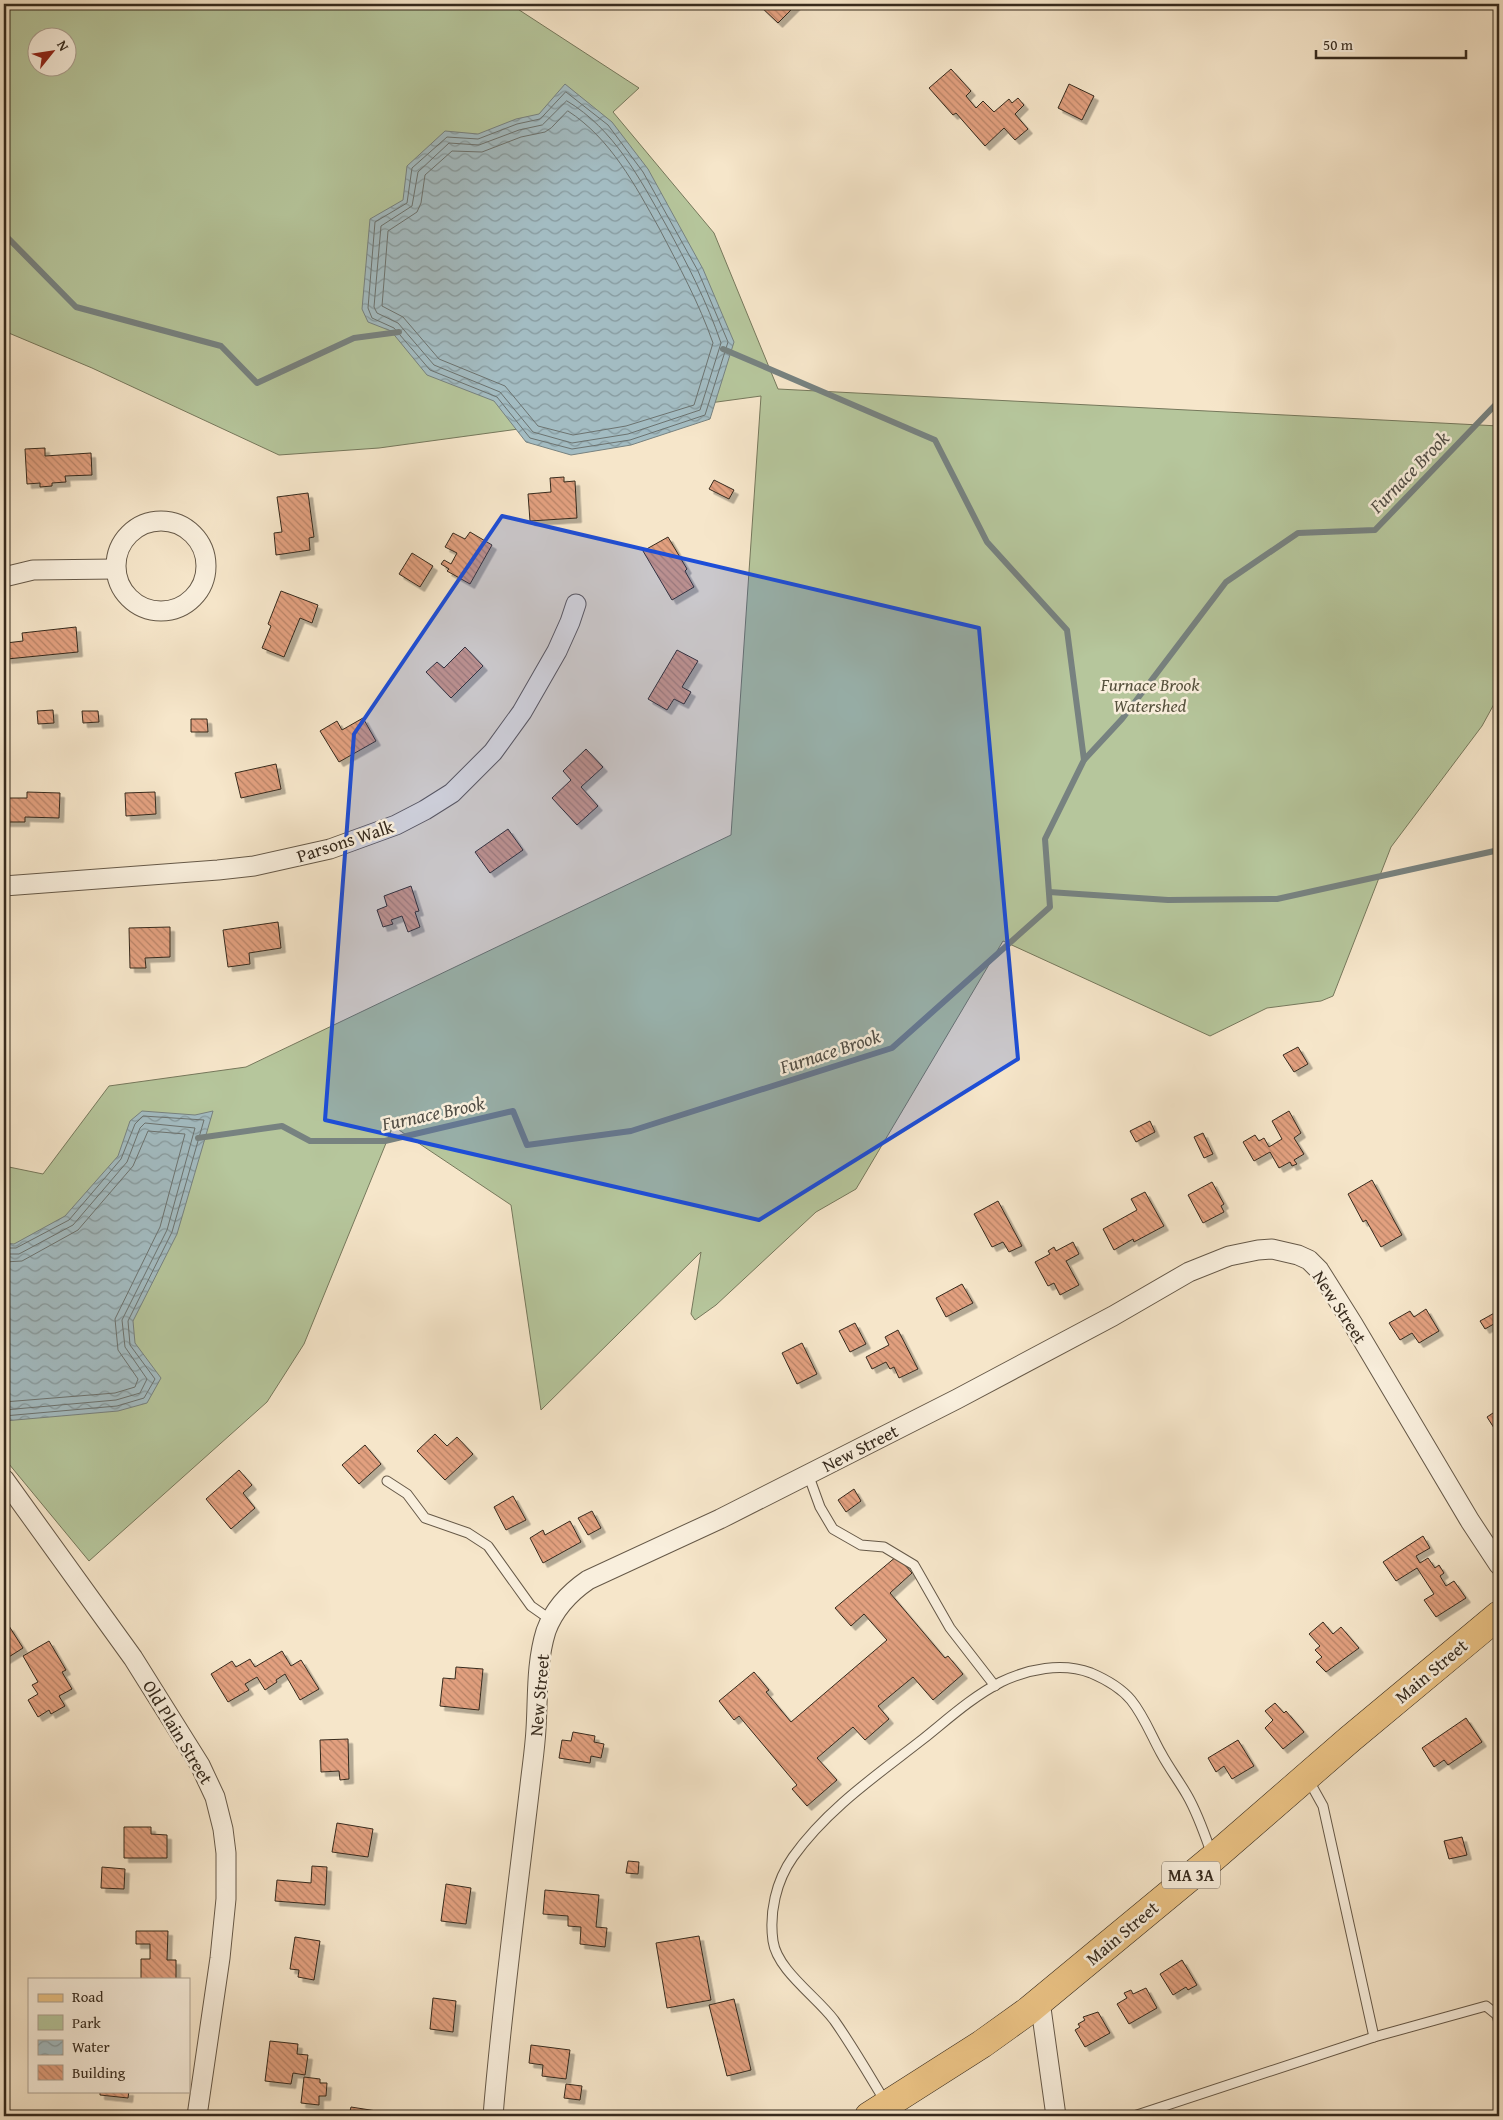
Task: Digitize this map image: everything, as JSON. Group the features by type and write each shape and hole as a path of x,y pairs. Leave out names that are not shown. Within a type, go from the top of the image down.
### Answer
{"main road":[{"name":"Main Street","path":"878,2111 982,2044 1040,2001 1213,1858 1307,1776 1499,1615"}],"street":[{"path":"167,521 185,527 197,538 206,559 206,574 200,589 186,604 165,611 140,606 127,596 118,582 115,569 118,550 129,533 146,522 167,521"},
{"path":"4,577 33,570 115,569"},
{"name":"Parsons Walk","path":"4,886 254,866 330,850 396,825 452,793 493,752 522,712 557,651 576,604"},
{"name":"New Street","path":"493,2116 515,1902 536,1729 540,1664 551,1620 566,1598 588,1580 686,1535 1010,1371 1113,1316 1189,1272 1243,1253 1258,1250 1286,1251 1309,1260 1319,1270 1470,1521 1499,1565"},
{"name":"Old Plain Street","path":"4,1479 138,1666 200,1765 215,1797 223,1829 226,1853 226,1899 220,1958 197,2116"},
{"path":"1040,2001 1056,2116"}],"lane":[{"path":"808,1474 820,1507 833,1529 861,1545 884,1547 914,1565 950,1628 995,1686"},
{"path":"387,1481 407,1494 425,1518 468,1533 488,1546 531,1606 551,1620"},
{"path":"878,2111 833,2019 788,1970 773,1944 774,1901 780,1880 792,1858 828,1818 858,1789 974,1698 995,1686 1023,1674 1046,1668 1068,1667 1090,1673 1111,1684 1129,1698 1142,1715 1161,1754 1193,1807 1213,1858"},
{"path":"1307,1776 1324,1806 1374,2037"},
{"path":"1134,2116 1374,2037 1486,2006 1497,2016 1499,2023"}],"highlighted area":[{"path":"502,516 979,628 1018,1059 759,1220 325,1120 354,734"}],"green space":[{"name":"Furnace Brook Watershed","path":"4,4 510,4 639,88 613,112 714,233 778,389 1499,426 1499,695 1482,726 1391,847 1333,996 1321,1001 1267,1008 1210,1036 1003,941 856,1189 816,1212 716,1305 695,1320 691,1314 701,1252 541,1410 511,1205 393,1126 304,1344 267,1402 89,1561 4,1458 4,1166 43,1174 109,1086 246,1067 731,835 761,396 379,448 279,455 92,368 4,331"}],"water":[{"path":"565,84 612,122 648,169 703,269 734,342 710,419 631,445 571,455 526,442 494,401 427,375 391,331 368,322 362,309 370,219 403,200 407,166 445,131 478,134 516,119 539,114"},
{"path":"142,1111 195,1115 213,1111 177,1234 133,1321 135,1343 161,1378 147,1403 118,1411 4,1421 4,1243 14,1244 65,1216 118,1156 130,1121"}],"building":[{"path":"758,4 797,4 778,23"},
{"path":"951,69 971,91 966,96 976,108 983,101 994,112 1009,99 1012,103 1018,98 1024,105 1015,114 1028,129 1015,140 1004,128 985,146 956,113 953,115 929,88"},
{"path":"1069,84 1094,96 1082,120 1058,108"},
{"path":"45,448 45,456 91,453 92,475 65,476 66,482 52,483 52,486 40,487 40,483 27,484 25,449"},
{"path":"564,477 564,482 575,481 577,518 530,521 528,494 551,492 550,478"},
{"path":"714,480 734,490 729,499 709,489"},
{"path":"308,493 314,537 309,538 310,550 276,555 274,533 282,532 277,497"},
{"path":"470,532 492,545 470,584 447,571 449,569 441,564 444,560 451,564 457,553 445,547 453,533 465,539"},
{"path":"668,537 687,569 685,571 694,587 672,600 643,551"},
{"path":"412,553 433,566 420,587 399,574"},
{"path":"281,591 318,605 312,623 300,618 284,657 262,648 271,626 268,624"},
{"path":"76,627 78,652 7,659 6,643 23,641 22,633"},
{"path":"465,647 483,666 451,698 426,672 437,662 444,668"},
{"path":"677,650 698,661 682,687 691,692 684,704 674,699 667,710 648,699"},
{"path":"53,710 54,723 38,724 37,711"},
{"path":"82,711 98,711 99,722 83,723"},
{"path":"363,718 376,741 339,762 320,731 337,721 342,730"},
{"path":"191,719 207,719 208,732 191,732"},
{"path":"586,749 603,767 581,787 598,806 577,825 552,798 571,780 563,771"},
{"path":"276,764 281,789 241,798 235,773"},
{"path":"27,792 60,793 59,818 25,817 25,822 4,822 4,798 27,798"},
{"path":"155,792 156,814 126,816 125,793"},
{"path":"508,829 523,850 490,873 475,852"},
{"path":"411,886 419,911 415,912 420,927 408,932 402,916 391,920 393,924 383,927 377,910 387,906 384,896"},
{"path":"278,922 281,948 249,953 250,964 228,967 223,930"},
{"path":"170,927 170,957 145,958 146,968 130,968 129,928"},
{"path":"1298,1047 1308,1064 1294,1072 1283,1055"},
{"path":"1289,1111 1301,1133 1294,1138 1304,1154 1294,1160 1297,1164 1292,1166 1290,1162 1279,1168 1270,1152 1254,1161 1243,1142 1255,1135 1259,1141 1264,1138 1269,1147 1282,1139 1272,1121"},
{"path":"1150,1121 1155,1132 1136,1142 1130,1131"},
{"path":"1203,1133 1213,1154 1204,1158 1194,1137"},
{"path":"1372,1180 1402,1235 1381,1247 1366,1220 1363,1222 1348,1194"},
{"path":"1212,1182 1224,1204 1221,1206 1224,1212 1203,1223 1188,1195"},
{"path":"1145,1192 1164,1226 1134,1242 1133,1239 1114,1250 1103,1229 1137,1210 1131,1199"},
{"path":"998,1201 1022,1246 1009,1252 1003,1242 992,1247 974,1214"},
{"path":"1073,1242 1079,1254 1066,1261 1079,1285 1060,1295 1054,1283 1048,1286 1035,1262 1050,1254 1048,1251 1054,1247 1056,1251"},
{"path":"962,1284 973,1303 946,1317 936,1298"},
{"path":"1426,1309 1439,1331 1419,1343 1412,1333 1400,1340 1389,1323 1410,1311 1414,1317"},
{"path":"1498,1311 1499,1321 1485,1329 1480,1321"},
{"path":"855,1323 866,1344 850,1352 839,1331"},
{"path":"898,1330 918,1369 899,1378 894,1367 890,1369 886,1362 872,1369 866,1357 889,1345 885,1337"},
{"path":"802,1343 817,1374 797,1384 782,1353"},
{"path":"1499,1409 1499,1425 1494,1428 1487,1417"},
{"path":"435,1434 447,1446 457,1437 473,1454 445,1480 417,1451"},
{"path":"365,1445 381,1464 359,1484 342,1465"},
{"path":"239,1470 252,1485 243,1493 255,1508 231,1529 206,1499"},
{"path":"854,1489 861,1501 846,1512 838,1500"},
{"path":"513,1496 526,1520 506,1530 494,1507"},
{"path":"592,1511 601,1528 588,1535 578,1518"},
{"path":"570,1521 581,1542 543,1563 530,1538 543,1530 545,1535"},
{"path":"1423,1536 1430,1548 1416,1556 1420,1563 1428,1558 1435,1568 1439,1565 1444,1573 1440,1576 1446,1586 1454,1581 1466,1598 1436,1617 1424,1600 1434,1594 1417,1568 1396,1581 1383,1562"},
{"path":"897,1556 912,1573 890,1593 945,1658 948,1656 963,1674 933,1700 913,1677 878,1706 889,1719 865,1740 853,1727 817,1758 837,1780 807,1806 792,1789 797,1785 739,1716 734,1720 719,1701 754,1672 769,1690 766,1692 791,1722 887,1640 864,1614 851,1626 835,1608"},
{"path":"1323,1622 1333,1634 1341,1627 1359,1648 1326,1672 1316,1662 1322,1657 1315,1650 1320,1646 1309,1634"},
{"path":"9,1626 23,1648 4,1660 4,1629"},
{"path":"49,1641 66,1670 62,1672 72,1689 59,1696 65,1706 51,1714 49,1710 38,1717 28,1700 38,1694 32,1685 38,1682 23,1656"},
{"path":"282,1651 291,1666 301,1660 319,1689 300,1700 285,1674 265,1690 257,1677 245,1684 249,1690 228,1702 211,1674 232,1661 236,1667 250,1659 255,1667"},
{"path":"456,1667 483,1669 479,1710 440,1706 443,1678 455,1679"},
{"path":"1275,1703 1284,1713 1286,1711 1304,1732 1283,1749 1265,1728 1273,1720 1265,1711"},
{"path":"1466,1718 1482,1742 1448,1765 1444,1760 1434,1767 1422,1748"},
{"path":"573,1732 595,1736 594,1742 604,1744 601,1758 591,1756 590,1763 559,1758 562,1740 571,1741"},
{"path":"348,1739 349,1779 340,1780 339,1771 321,1772 320,1740"},
{"path":"1238,1740 1254,1766 1232,1779 1224,1766 1216,1772 1208,1758"},
{"path":"337,1823 373,1829 368,1857 332,1852"},
{"path":"124,1827 151,1827 151,1834 167,1835 167,1858 124,1858"},
{"path":"1462,1837 1467,1855 1449,1859 1444,1841"},
{"path":"628,1861 639,1862 638,1874 626,1873"},
{"path":"312,1866 327,1867 325,1905 275,1901 277,1880 311,1883"},
{"path":"102,1867 125,1869 124,1889 101,1888"},
{"path":"446,1884 471,1888 466,1924 441,1921"},
{"path":"545,1890 599,1895 596,1927 607,1928 605,1947 580,1944 581,1927 568,1926 568,1916 543,1914"},
{"path":"136,1931 168,1931 167,1960 176,1960 176,1978 141,1978 141,1959 150,1959 150,1944 136,1944"},
{"path":"699,1936 711,2000 667,2008 656,1943"},
{"path":"295,1937 320,1941 314,1980 298,1977 299,1970 290,1969"},
{"path":"1182,1960 1197,1985 1188,1990 1186,1987 1173,1995 1160,1974"},
{"path":"1146,1988 1157,2008 1129,2024 1117,2004 1127,1998 1124,1993 1131,1990 1133,1994"},
{"path":"433,1998 456,2001 453,2032 430,2029"},
{"path":"734,1999 751,2070 727,2076 709,2005"},
{"path":"1098,2012 1110,2033 1085,2047 1075,2030 1080,2027 1078,2024 1085,2020 1083,2017"},
{"path":"270,2041 298,2044 297,2054 308,2055 305,2075 293,2073 291,2084 265,2081"},
{"path":"531,2045 570,2050 566,2079 542,2076 543,2065 529,2063"},
{"path":"304,2077 320,2079 320,2083 327,2083 326,2096 319,2096 319,2105 301,2103"},
{"path":"566,2084 582,2086 580,2100 564,2098"},
{"path":"100,2092 129,2092 128,2098 100,2095"},
{"path":"351,2107 383,2112 382,2116 349,2116"}],"waterway":[{"path":"4,234 76,307 221,346 257,383 354,338 399,332"},
{"path":"723,349 935,440 987,542 1067,630 1084,760"},
{"name":"Furnace Brook","path":"198,1138 282,1126 310,1141 385,1141 513,1111 527,1145 631,1131 892,1048 1050,907 1045,839 1084,760 1122,719 1226,582 1298,533 1375,530 1499,401"},
{"path":"1049,892 1168,900 1277,899 1499,850"}]}
